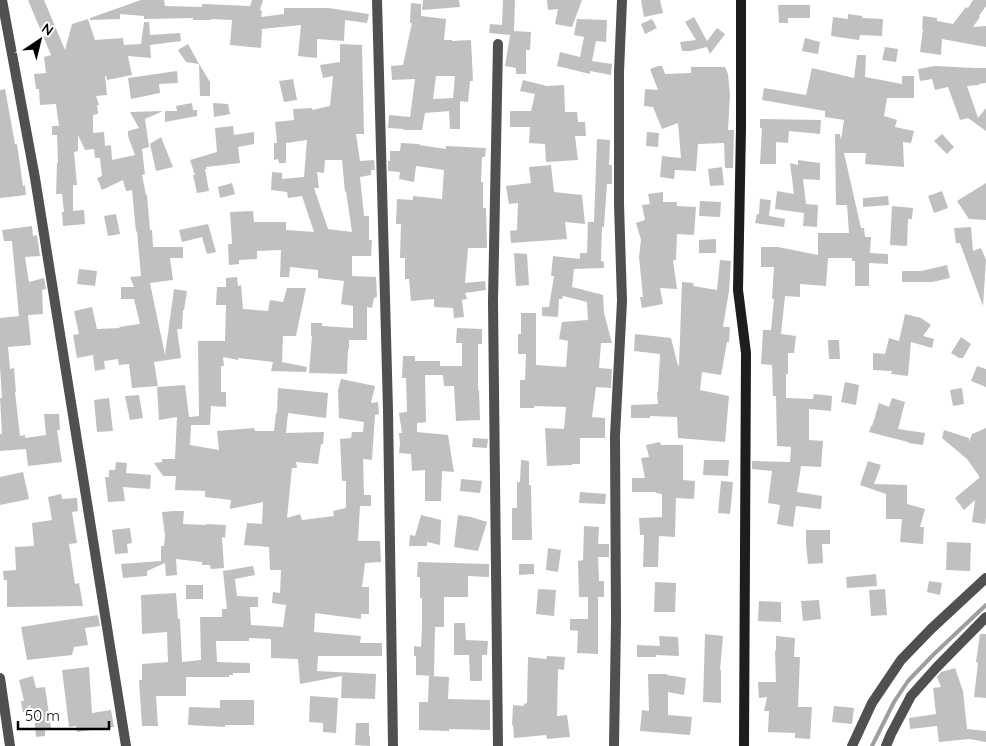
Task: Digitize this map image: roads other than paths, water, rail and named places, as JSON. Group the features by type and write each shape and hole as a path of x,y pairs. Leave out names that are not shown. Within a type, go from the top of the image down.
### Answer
{"street":[{"path":"2,0 35,178 126,746"},
{"path":"377,0 388,410 393,746"},
{"path":"614,746 616,622 615,436 622,301 619,204 619,72 622,0"},
{"path":"742,0 742,128 738,290 746,353 744,746"},
{"path":"498,44 493,312 498,746"},
{"path":"852,746 872,703 901,660 930,629 986,578"},
{"path":"886,746 912,696 936,668 986,617"},
{"path":"0,678 10,746"}],"waterway":[{"path":"872,746 894,702 908,681 986,605"}]}
